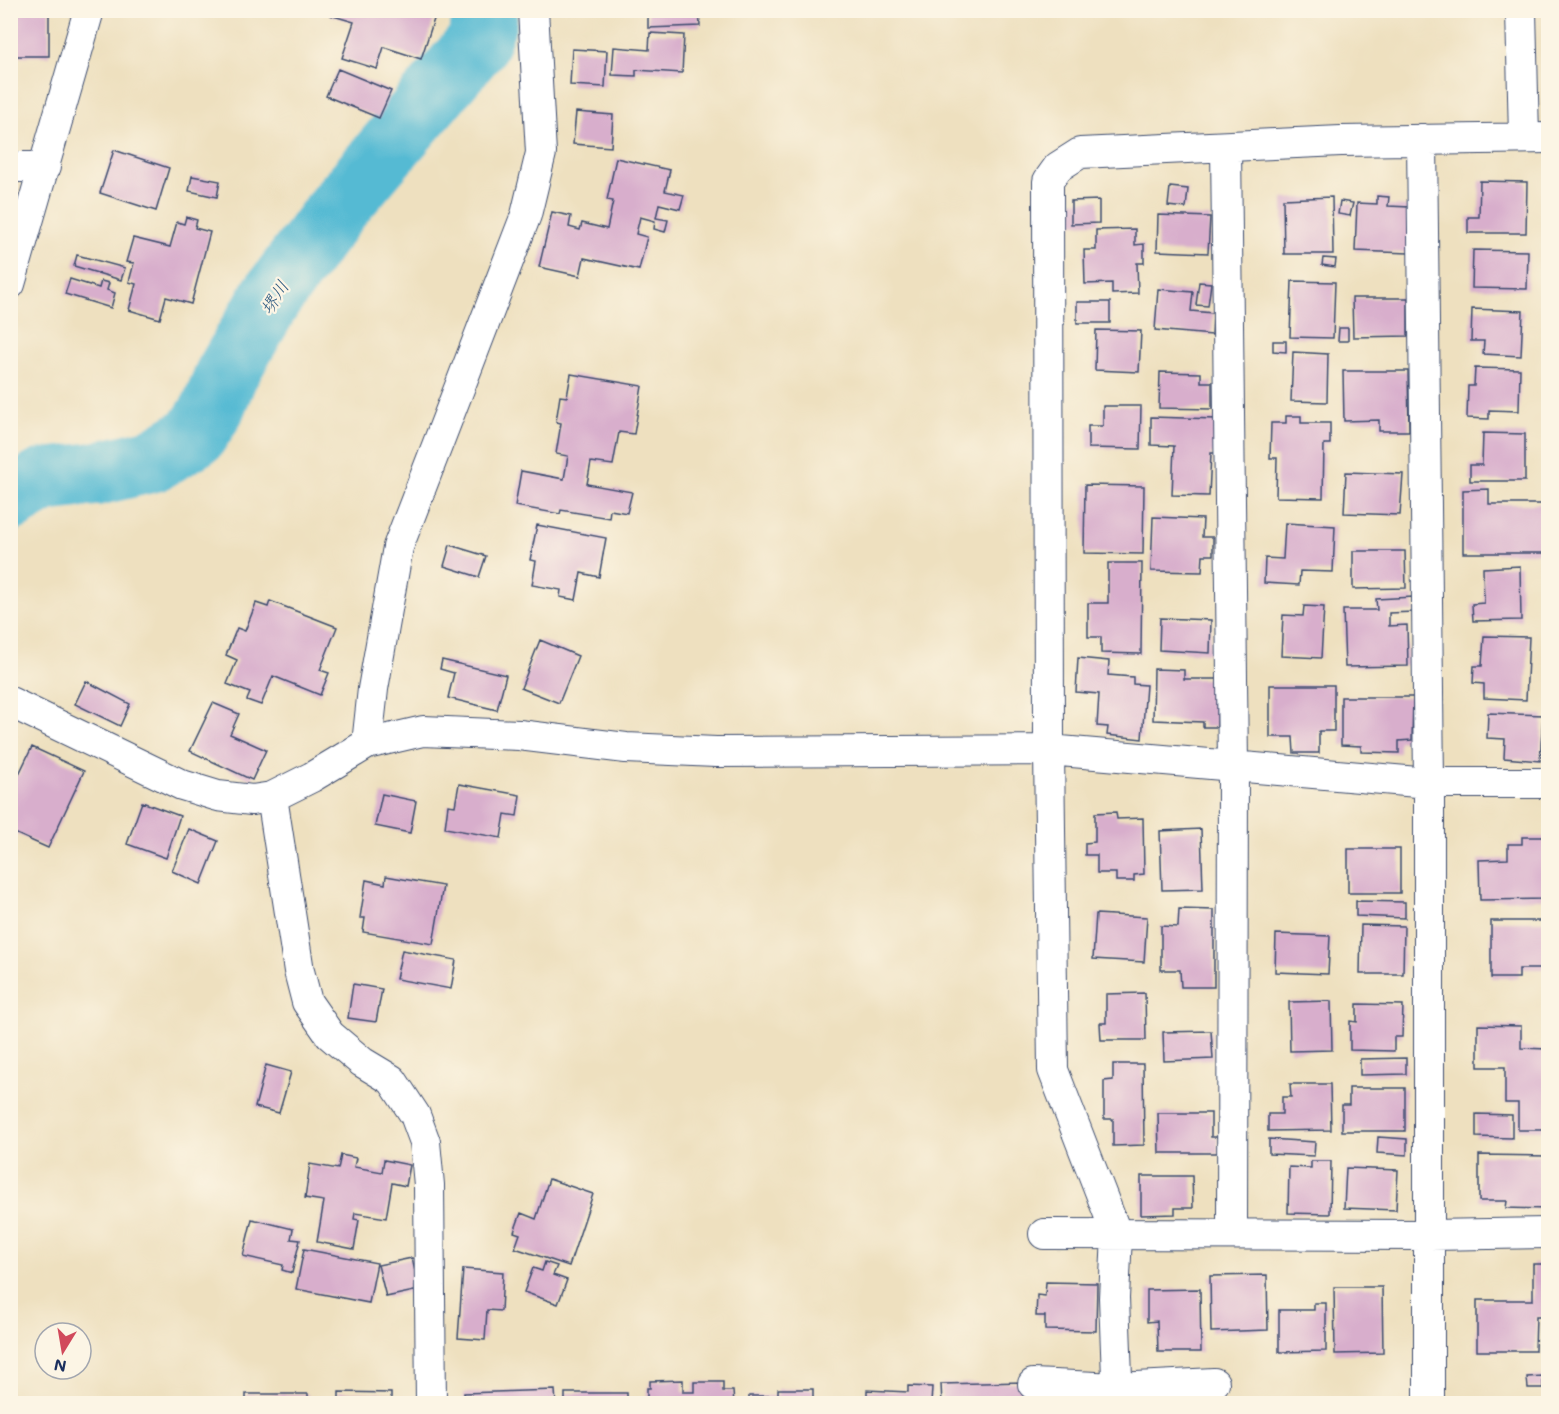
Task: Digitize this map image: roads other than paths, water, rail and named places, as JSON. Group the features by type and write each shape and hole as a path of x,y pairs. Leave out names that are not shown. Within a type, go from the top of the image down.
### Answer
{"street":[{"path":"10,284 89,10"},
{"path":"367,744 373,689 398,546 526,215 541,153 533,10"},
{"path":"1118,1396 1114,1298 1117,1234 1053,1070 1049,750 1048,181 1058,167 1080,153 1422,139 1536,138 1521,10"},
{"path":"1422,139 1430,783 1429,1404"},
{"path":"1226,147 1233,766 1232,1233"},
{"path":"10,167 45,167"},
{"path":"10,702 182,785 218,796 252,800 272,797 312,777 367,744 423,731 519,735 626,748 716,752 1049,750 1430,783 1548,783"},
{"path":"272,797 299,971 307,1002 330,1035 362,1062 392,1080 415,1115 425,1142 429,1185 430,1404"},
{"path":"1044,1233 1548,1233"},
{"path":"1033,1384 1118,1396 1214,1383"}],"waterway":[{"name":"堺川","path":"10,500 44,480 95,474 154,460 196,435 212,410 226,375 270,299 339,206 477,44 485,21 486,10"}]}
